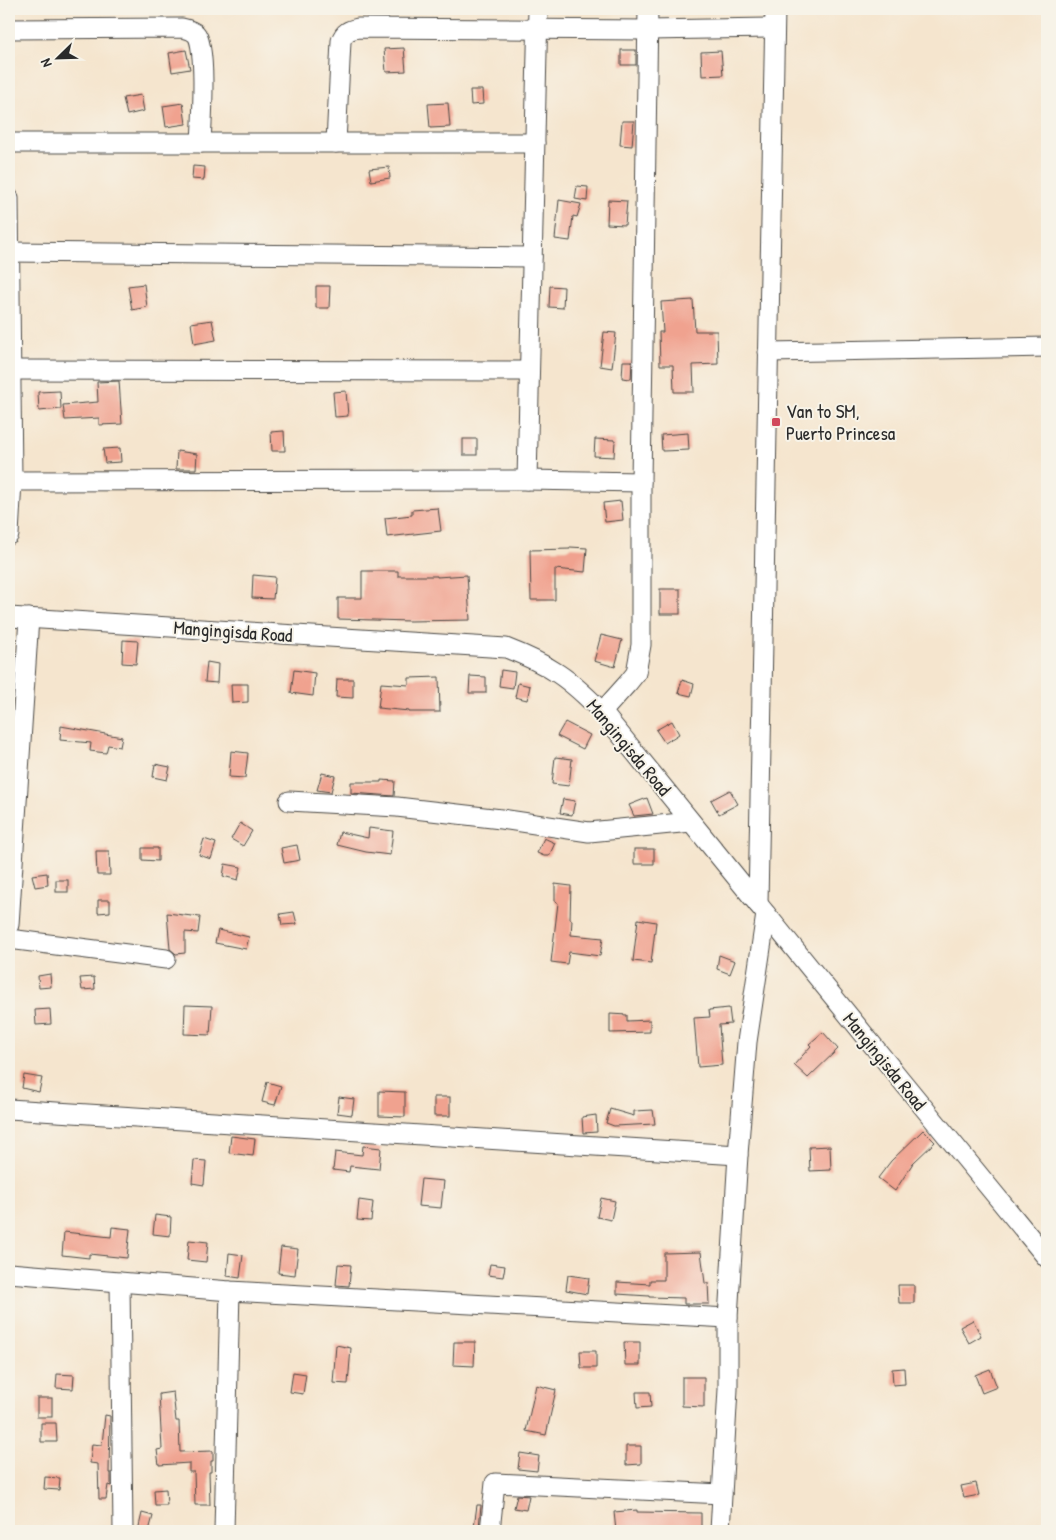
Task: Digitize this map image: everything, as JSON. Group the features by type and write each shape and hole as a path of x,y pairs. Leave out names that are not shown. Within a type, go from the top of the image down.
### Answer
{"street":[{"path":"527,480 538,9"},
{"path":"602,712 636,673 641,645 641,482 648,9"},
{"path":"720,1531 728,1389 728,1318 738,1155 747,1042 762,909 768,352 775,9"},
{"path":"9,29 182,28 197,34 202,50 202,143"},
{"path":"336,143 341,41 343,35 358,28 538,30 774,28"},
{"path":"9,143 535,143"},
{"path":"9,198 12,481 9,534"},
{"path":"9,252 532,257"},
{"path":"768,352 1047,347"},
{"path":"11,370 529,371"},
{"path":"12,481 527,480 641,482"},
{"name":"Mangingisda Road","path":"9,617 506,648 536,660 564,676 602,712 1047,1258"},
{"path":"9,925 29,618"},
{"path":"289,801 397,807 501,819 589,832 691,822"},
{"path":"9,939 166,959"},
{"path":"9,1109 738,1155"},
{"path":"9,1273 230,1291 728,1318"},
{"path":"120,1282 122,1531"},
{"path":"224,1531 230,1291"},
{"path":"490,1531 495,1483 722,1494"}],"building":[{"path":"404,48 406,71 386,72 384,49"},
{"path":"186,50 190,69 172,72 169,53"},
{"path":"621,50 636,50 636,65 621,65"},
{"path":"721,51 723,75 702,76 701,52"},
{"path":"470,90 482,90 483,104 471,105"},
{"path":"141,95 144,111 127,115 123,98"},
{"path":"183,103 186,124 166,127 163,106"},
{"path":"448,103 450,127 430,128 428,104"},
{"path":"622,121 634,121 632,146 620,145"},
{"path":"193,166 205,167 204,180 192,179"},
{"path":"389,167 390,178 371,181 369,169"},
{"path":"577,186 588,187 587,201 575,199"},
{"path":"559,200 581,204 577,217 573,216 570,241 555,239"},
{"path":"608,200 627,201 625,225 607,224"},
{"path":"144,284 147,307 132,310 128,286"},
{"path":"316,286 330,286 329,308 316,308"},
{"path":"550,286 564,287 563,308 549,307"},
{"path":"693,300 695,331 717,331 718,364 693,365 694,392 674,392 673,365 660,365 659,332 663,332 661,302"},
{"path":"212,320 216,340 194,344 191,323"},
{"path":"604,332 616,333 612,368 600,366"},
{"path":"623,361 632,361 631,379 622,378"},
{"path":"119,381 122,424 99,425 99,418 65,420 63,405 98,402 97,382"},
{"path":"60,391 61,409 39,411 38,392"},
{"path":"346,391 348,416 335,417 333,392"},
{"path":"284,431 285,451 272,451 271,432"},
{"path":"688,433 689,450 662,451 661,435"},
{"path":"463,439 477,439 477,455 463,455"},
{"path":"595,439 615,440 614,457 594,456"},
{"path":"120,448 121,462 105,463 103,449"},
{"path":"177,451 197,454 196,469 176,469"},
{"path":"621,501 623,520 605,522 603,503"},
{"path":"438,508 441,531 387,537 385,518 412,515 412,510"},
{"path":"570,547 587,548 585,572 555,569 555,600 531,600 530,550 570,549"},
{"path":"362,571 398,571 398,576 437,577 467,575 470,620 338,619 338,598 362,598"},
{"path":"253,575 275,577 273,599 252,598"},
{"path":"660,589 680,589 680,614 660,614"},
{"path":"601,635 622,640 615,667 594,661"},
{"path":"123,640 138,641 136,664 122,663"},
{"path":"207,662 218,664 217,683 205,682"},
{"path":"294,670 315,673 313,696 291,693"},
{"path":"501,670 515,672 513,688 499,686"},
{"path":"470,676 486,677 486,693 469,693"},
{"path":"439,677 440,712 409,712 378,708 381,683 409,685 409,678"},
{"path":"337,679 353,679 353,698 336,697"},
{"path":"682,680 694,684 691,696 678,693"},
{"path":"518,683 530,686 527,700 515,697"},
{"path":"231,684 248,684 248,702 232,703"},
{"path":"672,721 679,734 665,743 656,730"},
{"path":"565,722 590,735 583,749 557,736"},
{"path":"61,726 122,737 120,747 108,745 106,753 90,751 91,743 60,740"},
{"path":"231,751 248,753 245,778 229,777"},
{"path":"555,757 572,759 569,786 552,784"},
{"path":"155,764 170,767 167,780 153,777"},
{"path":"322,773 335,776 331,792 317,790"},
{"path":"381,780 395,781 394,796 351,793 351,782 381,782"},
{"path":"730,790 738,804 719,814 711,800"},
{"path":"647,798 653,814 634,816 629,805"},
{"path":"563,799 575,801 572,815 560,813"},
{"path":"240,823 252,831 243,846 231,839"},
{"path":"369,828 393,831 390,855 366,852 337,845 340,832 368,838"},
{"path":"544,838 555,843 549,856 537,853"},
{"path":"204,839 216,843 211,859 199,855"},
{"path":"297,845 300,860 284,863 281,848"},
{"path":"142,848 158,848 158,861 142,860"},
{"path":"634,849 654,849 654,864 634,864"},
{"path":"96,851 109,851 110,875 97,875"},
{"path":"225,864 241,867 238,880 223,876"},
{"path":"47,873 48,885 35,887 32,875"},
{"path":"56,880 68,880 68,892 56,892"},
{"path":"555,884 571,886 571,935 603,938 600,956 569,952 567,964 551,962 558,903 555,902"},
{"path":"98,900 110,900 110,912 98,913"},
{"path":"294,912 297,924 282,925 280,914"},
{"path":"167,913 200,917 198,933 185,932 185,953 176,954 170,949"},
{"path":"638,919 656,922 651,963 633,961"},
{"path":"218,930 249,937 246,949 215,943"},
{"path":"719,955 735,961 730,974 717,969"},
{"path":"50,974 51,987 39,988 38,976"},
{"path":"94,977 95,989 82,990 80,978"},
{"path":"185,1005 212,1006 210,1035 184,1034"},
{"path":"729,1008 731,1024 719,1025 722,1065 698,1067 694,1018 710,1017 709,1010"},
{"path":"50,1009 51,1024 36,1025 35,1010"},
{"path":"610,1014 627,1015 627,1021 650,1020 650,1032 610,1033"},
{"path":"823,1032 838,1049 808,1078 794,1065 811,1046 809,1044"},
{"path":"24,1075 42,1078 39,1092 22,1088"},
{"path":"267,1082 281,1086 275,1105 262,1102"},
{"path":"379,1091 405,1092 405,1117 379,1116"},
{"path":"339,1097 354,1099 352,1115 337,1113"},
{"path":"434,1097 450,1097 450,1116 434,1116"},
{"path":"610,1109 634,1116 634,1111 653,1110 655,1124 614,1126 606,1123"},
{"path":"596,1115 597,1132 583,1133 582,1117"},
{"path":"923,1130 935,1142 913,1163 895,1191 878,1178 891,1161"},
{"path":"231,1136 255,1139 253,1156 229,1153"},
{"path":"363,1146 381,1148 379,1169 350,1166 349,1172 333,1170 335,1152 362,1155"},
{"path":"830,1146 831,1170 810,1171 809,1147"},
{"path":"194,1160 206,1161 204,1185 192,1183"},
{"path":"421,1179 444,1181 441,1208 418,1206"},
{"path":"601,1198 615,1201 611,1220 597,1217"},
{"path":"359,1200 373,1202 371,1221 357,1220"},
{"path":"155,1215 171,1217 170,1236 153,1234"},
{"path":"112,1227 130,1229 127,1258 89,1254 89,1258 62,1255 64,1232 111,1237"},
{"path":"189,1240 208,1242 206,1262 187,1260"},
{"path":"281,1247 298,1249 295,1275 278,1273"},
{"path":"701,1252 705,1283 708,1283 709,1304 684,1304 684,1298 617,1294 617,1282 650,1284 650,1280 664,1280 664,1253"},
{"path":"229,1253 243,1255 240,1278 227,1276"},
{"path":"338,1264 351,1265 349,1286 336,1285"},
{"path":"490,1264 505,1266 503,1277 488,1275"},
{"path":"568,1275 589,1278 587,1294 566,1290"},
{"path":"898,1285 914,1285 914,1303 899,1303"},
{"path":"973,1320 981,1336 969,1343 960,1327"},
{"path":"454,1342 475,1342 474,1366 453,1365"},
{"path":"624,1342 640,1342 640,1365 625,1365"},
{"path":"336,1345 351,1348 348,1384 333,1383"},
{"path":"580,1351 596,1351 596,1368 581,1368"},
{"path":"904,1368 905,1384 893,1385 892,1369"},
{"path":"990,1369 997,1387 982,1393 975,1375"},
{"path":"293,1372 306,1374 303,1394 290,1392"},
{"path":"57,1374 74,1375 73,1389 56,1388"},
{"path":"682,1377 704,1377 704,1407 682,1406"},
{"path":"536,1385 556,1390 546,1435 526,1431"},
{"path":"173,1392 176,1421 179,1421 180,1452 213,1451 211,1472 209,1472 210,1505 195,1505 194,1472 189,1472 189,1463 159,1465 157,1450 162,1449 159,1394"},
{"path":"636,1392 650,1392 651,1407 637,1408"},
{"path":"37,1398 52,1398 52,1417 37,1417"},
{"path":"105,1415 110,1416 109,1473 111,1473 111,1486 108,1485 106,1499 99,1499 98,1464 90,1463 92,1444 102,1445"},
{"path":"41,1423 56,1423 57,1442 41,1442"},
{"path":"626,1446 641,1446 641,1464 626,1465"},
{"path":"520,1453 539,1456 537,1471 518,1469"},
{"path":"45,1477 60,1478 59,1490 44,1489"},
{"path":"976,1483 979,1495 964,1498 961,1486"},
{"path":"166,1489 167,1505 155,1505 154,1490"},
{"path":"517,1495 529,1496 526,1510 514,1508"},
{"path":"477,1505 481,1505 479,1528 474,1527"},
{"path":"637,1510 637,1512 701,1513 701,1531 616,1531 614,1512"},
{"path":"142,1513 153,1516 149,1531 138,1531"}],"place":[{"name":"Van to SM, Puerto Princesa","path":"776,422"}]}
